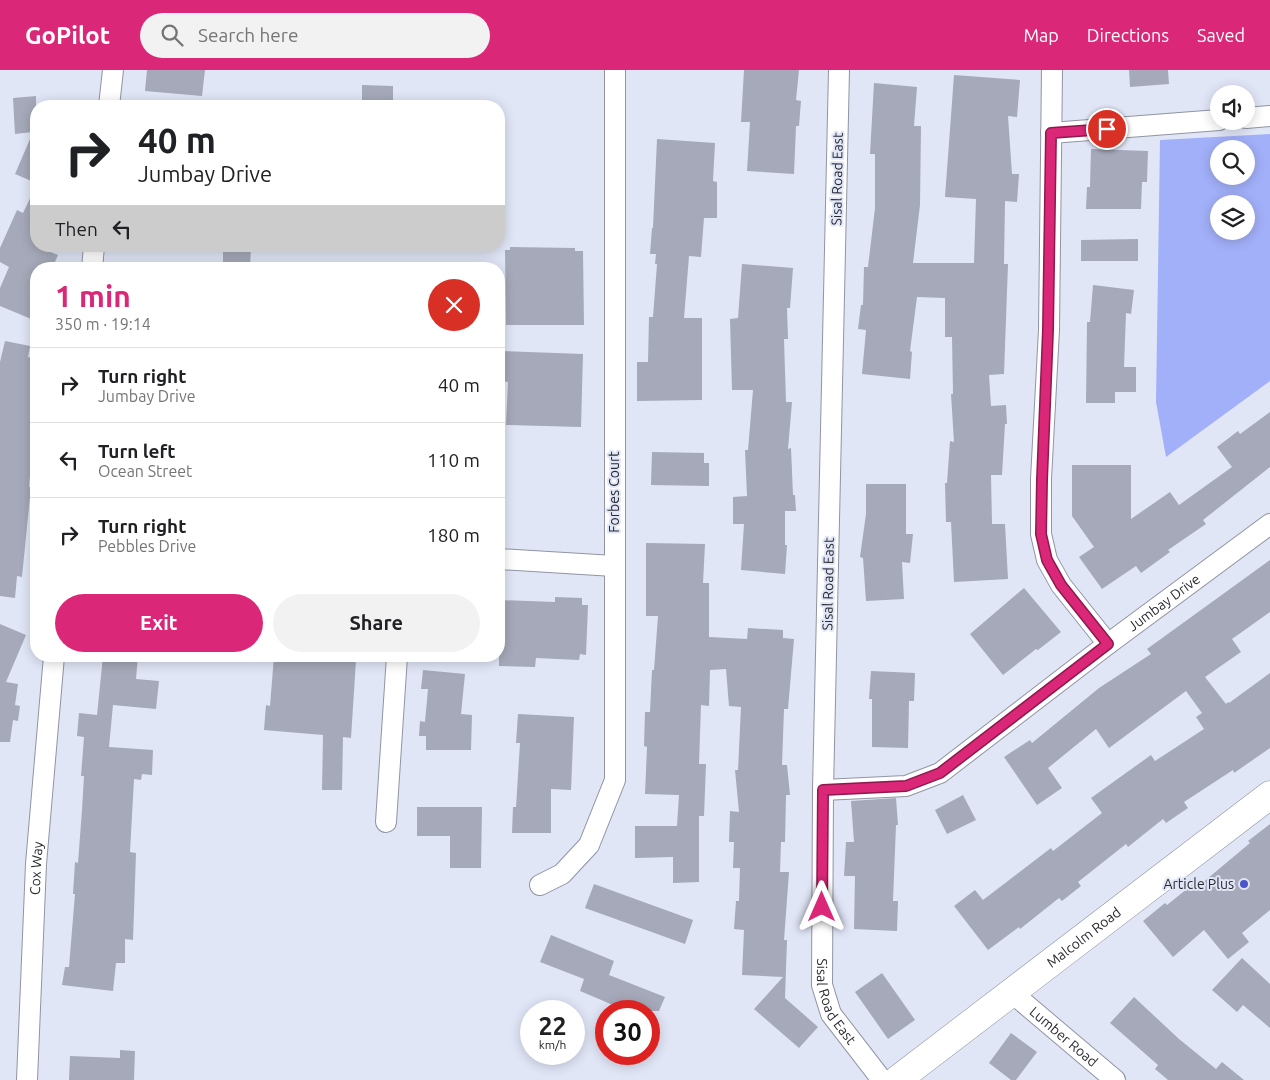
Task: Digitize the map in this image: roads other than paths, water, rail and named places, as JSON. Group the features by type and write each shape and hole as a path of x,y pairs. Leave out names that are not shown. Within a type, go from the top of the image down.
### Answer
{"street":[{"path":"110,100 113,70"},
{"name":"Forbes Court","path":"540,885 562,874 590,845 615,780 615,70"},
{"name":"Sisal Road East","path":"839,70 823,790 822,985 831,1014 882,1080"},
{"path":"1052,70 1048,330 1041,534 1047,560 1061,585 1108,644"},
{"path":"1255,117 1270,116"},
{"path":"1051,133 1210,121"},
{"name":"Jumbay Drive","path":"823,790 906,786 940,773 1108,644 1270,524"},
{"path":"505,559 614,566"},
{"name":"Cox Way","path":"27,1080 36,864 53,662"},
{"path":"386,822 397,662"},
{"name":"Malcolm Road","path":"897,1080 1270,795"},
{"name":"Lumber Road","path":"1011,992 1115,1080"}],"place":[{"name":"Article Plus","path":"1244,884"}]}
